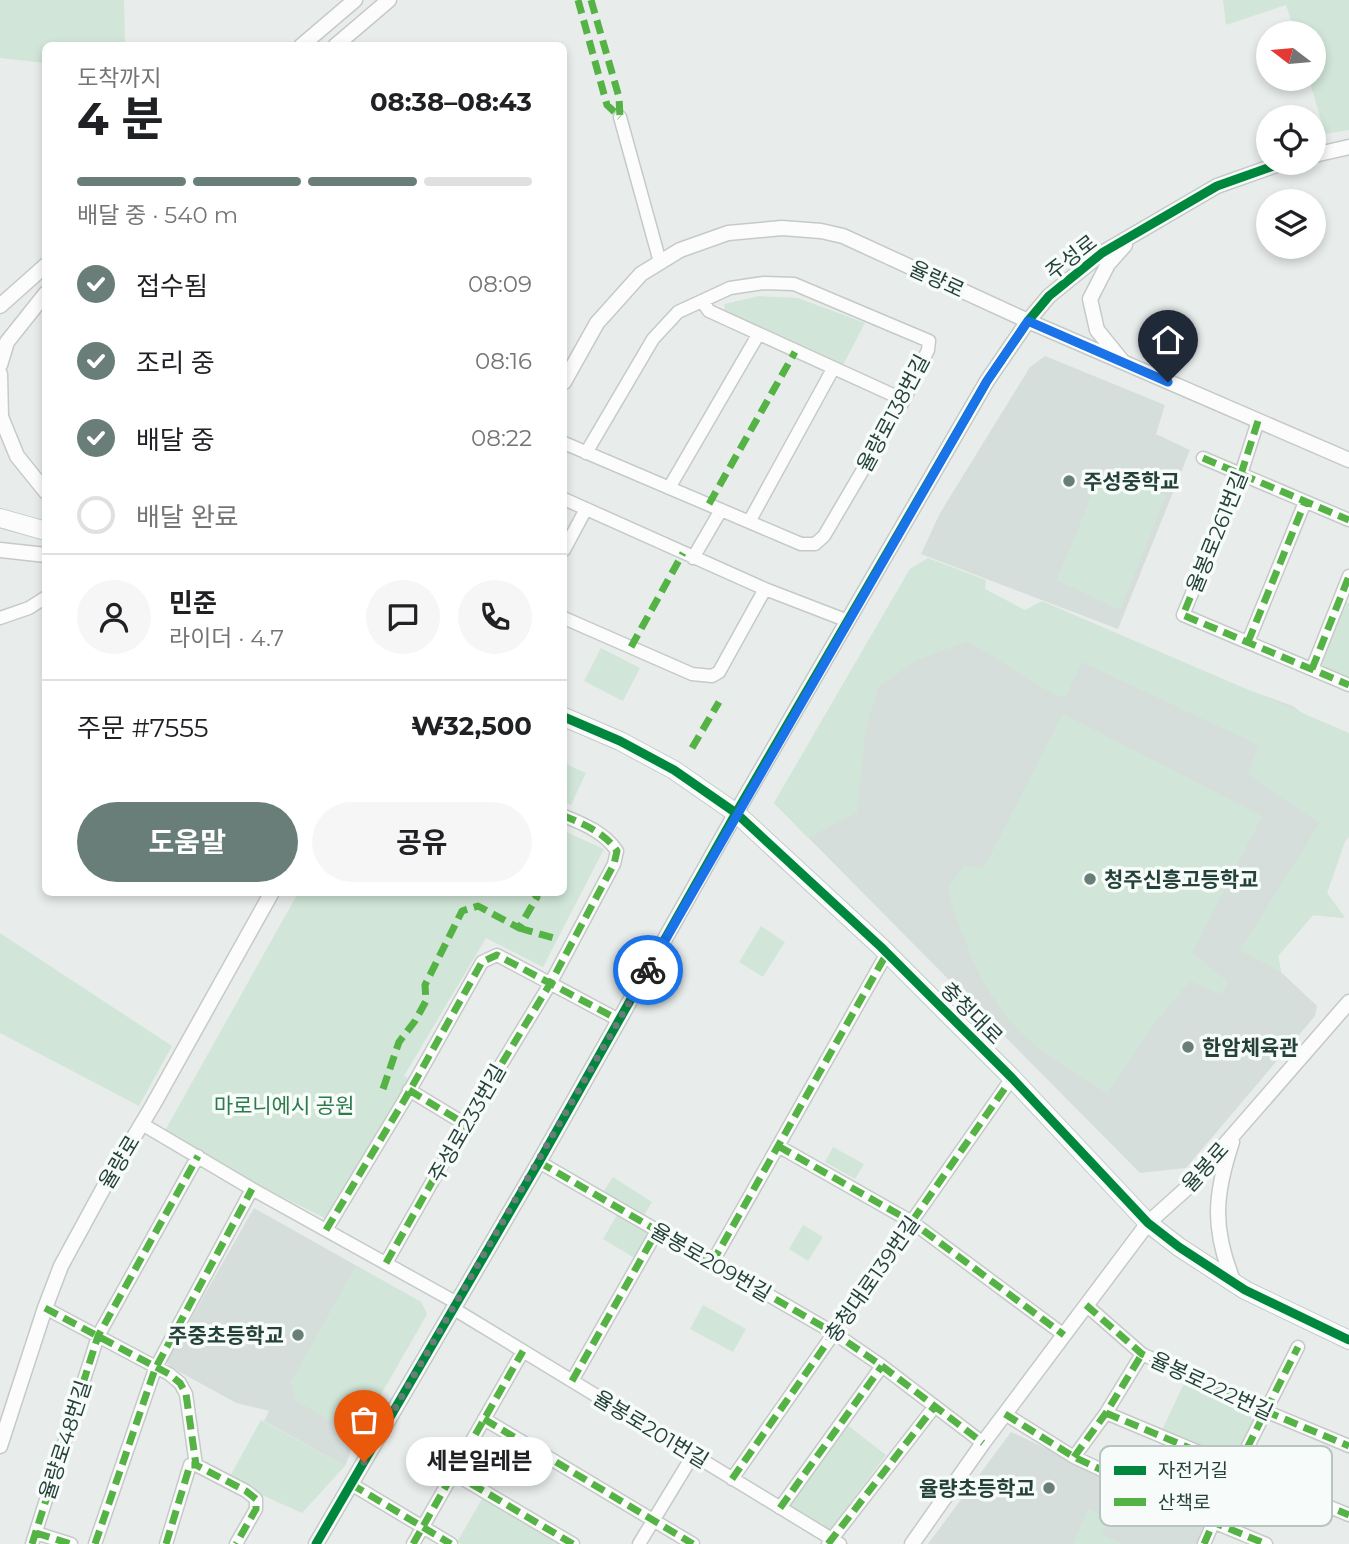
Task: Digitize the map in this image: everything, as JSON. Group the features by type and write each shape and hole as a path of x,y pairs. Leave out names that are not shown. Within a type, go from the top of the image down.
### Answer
{"main road":[{"path":"0,519 42,530"},
{"name":"충청대로","path":"567,718 621,741 663,764 736,813 887,953 1012,1079 1148,1223 1234,1283 1349,1340"}],"street":[{"path":"306,42 355,0"},
{"path":"340,42 389,0"},
{"path":"620,117 660,262"},
{"path":"1326,152 1349,147"},
{"name":"주성로","path":"316,1544 539,1162 736,813 987,381 1028,321 1049,296 1102,253 1217,186 1256,172"},
{"name":"율량로","path":"567,377 597,323 641,274 680,250 728,233 782,228 821,231 843,236 1028,321 1349,460"},
{"path":"1124,363 1097,330 1090,299 1108,264 1137,232"},
{"path":"0,306 42,269"},
{"name":"율량로138번길","path":"567,444 586,453 801,544 815,544 824,536 904,400 928,350 929,341 794,284 764,283 730,288 678,312 653,339 586,453"},
{"path":"0,333 42,296"},
{"path":"0,365 7,342 42,298"},
{"path":"702,301 709,311 904,400"},
{"path":"669,488 758,335"},
{"path":"749,522 833,369"},
{"path":"0,374 1,417 17,456 42,487"},
{"name":"율봉로261번길","path":"1258,421 1241,474 1183,615 1349,684"},
{"path":"1203,458 1349,520"},
{"path":"567,500 765,589 848,621"},
{"path":"1248,642 1306,502"},
{"path":"567,544 586,509"},
{"path":"693,558 721,510"},
{"path":"0,550 42,555"},
{"path":"1312,669 1349,576"},
{"path":"567,619 692,674 712,676 719,671 765,589"},
{"path":"0,618 29,608 42,600"},
{"name":"주성로233번길","path":"386,1263 465,1124 550,984 614,864 618,852 610,842 583,823 567,817"},
{"name":"율량로","path":"0,1446 61,1266 270,896"},
{"path":"712,1263 887,953"},
{"path":"326,1230 482,962 497,955 619,1020"},
{"name":"율봉로","path":"912,1544 983,1443 1148,1223 1188,1188 1349,1002"},
{"name":"충청대로139번길","path":"732,1479 1012,1079"},
{"path":"409,1090 465,1124"},
{"path":"142,1124 386,1263 455,1306"},
{"path":"1234,1135 1223,1175 1217,1226 1222,1254 1234,1283"},
{"path":"778,1146 912,1222 1063,1335"},
{"name":"율량로48번길","path":"34,1538 98,1336 198,1156"},
{"name":"율봉로209번길","path":"539,1162 834,1333 983,1443"},
{"path":"95,1544 155,1369 252,1189"},
{"path":"572,1381 657,1231"},
{"name":"율봉로222번길","path":"1086,1305 1142,1354 1265,1411 1349,1446"},
{"name":"율봉로201번길","path":"455,1306 523,1351 833,1542 935,1406"},
{"path":"45,1308 155,1369 169,1374 185,1389 196,1465"},
{"path":"1248,1446 1298,1347"},
{"path":"413,1544 523,1351"},
{"path":"1074,1457 1106,1413 1142,1354"},
{"path":"780,1508 882,1366"},
{"path":"1106,1413 1188,1446"},
{"path":"1005,1414 1074,1457 1100,1469"},
{"path":"484,1419 693,1544"},
{"path":"639,1544 693,1455"},
{"path":"166,1544 190,1465 196,1465 246,1490 256,1499 256,1509 236,1544"},
{"path":"453,1474 573,1544"},
{"path":"351,1484 451,1544"},
{"path":"1332,1507 1349,1515"},
{"path":"1204,1544 1211,1526"},
{"path":"1223,1526 1266,1544"},
{"path":"34,1538 71,1544"}],"shaded area":[{"name":"주성중학교","path":"1045,356 1165,405 1156,434 1190,450 1118,629 921,554 940,513 1030,367"},
{"name":"청주신흥고등학교","path":"910,569 1293,706 1303,714 1349,837 1345,841 1327,893 1345,918 1313,915 1278,956 1281,972 1317,1006 1315,1016 1186,1168 1140,1173 774,803"},
{"name":"주중초등학교","path":"254,1208 421,1302 427,1314 357,1436 345,1466 264,1421 269,1411 236,1403 166,1362"},
{"name":"율량초등학교","path":"1011,1432 1100,1474 1100,1526 1206,1526 1198,1544 928,1544"}],"green space":[{"path":"0,0 124,0 125,42 42,42 42,63 0,58"},
{"path":"1223,0 1349,0 1349,130 1326,134 1326,105 1317,105 1312,91 1326,91 1326,21 1291,21 1286,5 1226,25"},
{"path":"759,296 798,298 865,323 842,367 725,313 724,304"},
{"path":"1102,471 1166,495 1120,610 1057,580"},
{"path":"928,558 986,580 985,589 1025,610 1042,601 1349,733 1349,837 1345,841 1327,893 1345,918 1313,915 1278,956 1281,972 1240,950 1320,823 1248,774 1259,745 1082,662 1065,698 1050,692 968,641 917,660 878,687 865,733 857,812 808,838 774,803 910,569"},
{"path":"1343,601 1349,603 1349,680 1320,669"},
{"path":"601,648 640,668 623,701 584,681"},
{"path":"1063,714 1262,816 1192,953 1228,982 1221,994 1190,981 1151,1027 1107,1093 1036,1046 1012,1023 977,969 948,888 964,866 984,868"},
{"path":"567,764 586,773 571,805 567,803"},
{"name":"마로니에시 공원","path":"567,832 604,849 543,967 486,938 404,1076 409,1079 327,1219 162,1136 296,896 567,896"},
{"path":"761,926 785,942 763,977 739,962"},
{"path":"0,933 172,1046 139,1106 0,1033"},
{"path":"833,1147 864,1164 855,1179 825,1162"},
{"path":"613,1177 652,1202 643,1217 603,1192"},
{"path":"618,1213 652,1232 636,1259 603,1239"},
{"path":"803,1225 823,1237 808,1261 789,1249"},
{"path":"356,1266 421,1302 427,1314 357,1436 296,1401 291,1382"},
{"path":"703,1305 746,1329 733,1352 690,1329"},
{"path":"1188,1375 1265,1411 1248,1446 1189,1446 1160,1434"},
{"path":"261,1420 345,1466 302,1513 228,1480"},
{"path":"846,1424 886,1455 830,1530 787,1504"},
{"path":"483,1497 563,1544 457,1542"},
{"path":"1088,1509 1100,1513 1100,1526 1106,1526 1102,1535 1124,1544 1073,1544"}],"marked path":[{"path":"578,0 607,105 620,117"},
{"path":"591,0 619,97 620,117"},
{"path":"709,504 795,352"},
{"path":"1258,421 1241,474 1183,615 1349,685"},
{"path":"1203,458 1349,520"},
{"path":"1248,642 1305,502"},
{"path":"631,647 683,553"},
{"path":"1312,669 1349,576"},
{"path":"692,748 719,702"},
{"path":"386,1263 465,1124 550,984 614,864 617,851 606,839 567,817"},
{"path":"383,1089 399,1042 426,1001 425,985 462,911 478,906 519,928 536,896"},
{"path":"519,928 557,939"},
{"path":"712,1263 887,953"},
{"path":"326,1230 405,1099 482,962 497,955 619,1020"},
{"path":"732,1479 1012,1078"},
{"path":"409,1090 465,1124"},
{"path":"778,1146 912,1222 1064,1335"},
{"path":"32,1544 98,1336 198,1156"},
{"path":"539,1162 834,1333 983,1443"},
{"path":"95,1544 155,1369 252,1189"},
{"path":"572,1381 657,1231"},
{"path":"1086,1305 1142,1354 1265,1411 1349,1446"},
{"path":"45,1308 169,1374 180,1383 186,1394 196,1465 256,1499 256,1509 236,1544"},
{"path":"1248,1446 1298,1347"},
{"path":"413,1544 523,1351"},
{"path":"1074,1457 1106,1413 1142,1354"},
{"path":"780,1508 882,1366"},
{"path":"828,1544 935,1406"},
{"path":"1106,1413 1185,1446"},
{"path":"1005,1414 1074,1457 1100,1469"},
{"path":"484,1419 693,1544"},
{"path":"166,1544 190,1465 196,1465"},
{"path":"453,1473 573,1544"},
{"path":"351,1484 451,1544"},
{"path":"1332,1508 1349,1515"},
{"path":"1204,1544 1212,1526"},
{"path":"1223,1526 1266,1544"},
{"path":"36,1533 71,1544"}],"cycle path":[{"path":"316,1544 539,1162 736,813 987,381 1028,321 1049,296 1102,253 1217,186 1256,172"},
{"path":"567,718 620,741 674,770 736,813 881,947 1012,1078 1148,1223 1179,1247 1245,1290 1349,1340"}],"way so far":[{"path":"364,1462 648,970"}],"place":[{"name":"주성중학교","path":"1069,481"},
{"name":"청주신흥고등학교","path":"1090,879"},
{"name":"한암체육관","path":"1188,1047"},
{"name":"주중초등학교","path":"298,1335"},
{"name":"세븐일레븐","path":"364,1462"},
{"name":"율량초등학교","path":"1049,1488"}],"route":[{"path":"648,970 987,381 1028,321 1168,382"}]}
